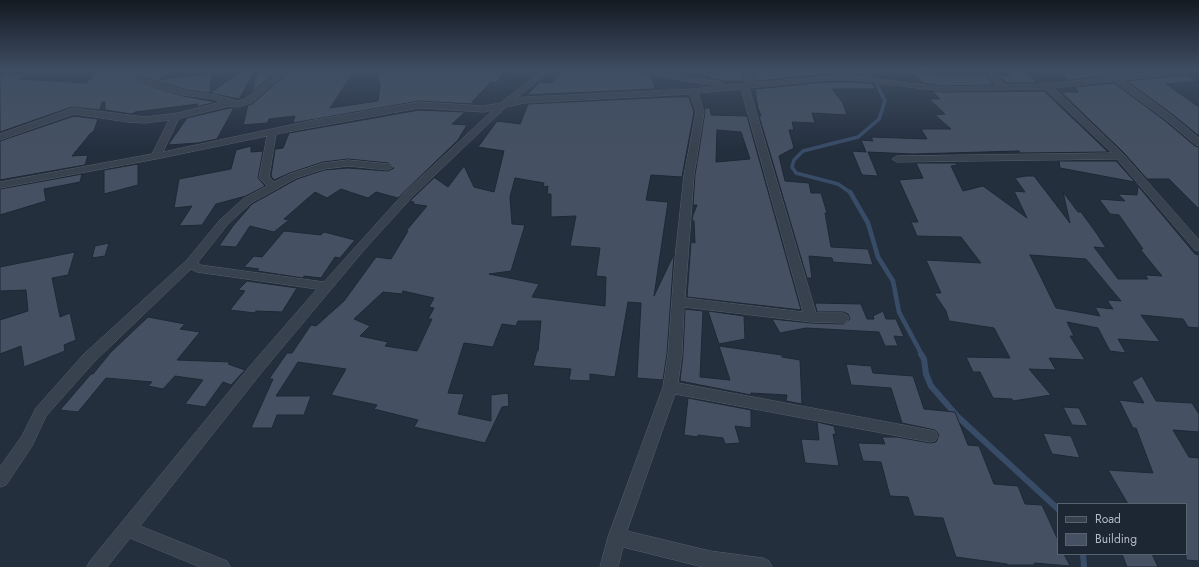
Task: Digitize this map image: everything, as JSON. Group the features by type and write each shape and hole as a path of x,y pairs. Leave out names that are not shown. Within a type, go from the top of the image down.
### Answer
{"street":[{"path":"212,96 229,103 237,104 248,101 254,96"},
{"path":"96,567 256,369 326,286 409,194 454,150 514,96"},
{"path":"0,185 156,156 314,123 419,105 484,109 524,100 566,96"},
{"path":"609,567 617,537 670,386 675,354 679,302 680,258 689,176 700,112 695,96"},
{"path":"747,96 812,318"},
{"path":"1059,96 1120,156 1199,247"},
{"path":"1140,96 1199,142"},
{"path":"0,137 73,111 145,120 178,116 229,103"},
{"path":"156,156 174,119 178,116"},
{"path":"272,132 264,178 273,186"},
{"path":"897,159 1120,156"},
{"path":"0,480 27,441 41,412 60,390 89,358 191,263 224,222 247,201 293,176 323,166 348,163 388,166"},
{"path":"191,263 197,268 326,286"},
{"path":"679,302 812,318 843,318"},
{"path":"670,386 930,436"},
{"path":"128,529 221,567"},
{"path":"617,537 710,560 763,567"}],"building":[{"path":"0,96 186,96 216,102 196,107 198,104 135,112 132,114 105,110 105,102 102,102 100,110 72,107 0,132"},
{"path":"227,96 240,96 239,99"},
{"path":"261,96 338,96 330,108 378,101 379,96 477,96 472,102 475,103 474,104 419,101 293,123 295,116 269,119 267,123 243,125 248,105 252,104"},
{"path":"756,96 838,96 843,103 847,115 812,113 815,123 792,122 794,130 789,130 794,148 779,156 785,181 809,183 811,193 821,193 827,213 825,213 831,247 868,249 873,265 833,262 832,258 809,256 812,278 807,278 759,116 761,116"},
{"path":"937,96 1050,96 1108,152 1020,153 1019,151 912,154 868,152 878,176 862,175 852,151 866,152 861,140 873,141 871,137 927,139 921,129 951,129 935,115 945,114 929,99 940,99"},
{"path":"1066,96 1132,96 1164,120 1195,146 1199,147 1199,209 1169,179 1147,179 1124,153"},
{"path":"1148,96 1184,96 1199,107 1199,136"},
{"path":"689,97 694,112 682,177 651,175 646,200 668,202 654,296 674,254 667,354 663,380 637,378 641,303 628,302 615,377 590,374 590,381 569,380 571,369 533,366 538,351 541,321 518,321 516,326 502,324 493,347 464,343 448,393 464,394 458,414 491,421 491,395 508,393 509,406 502,407 485,443 414,427 418,420 374,409 377,405 331,395 346,369 298,362 276,396 311,396 304,415 277,415 272,428 251,428 273,379 269,379 287,353 292,353 311,325 316,326 344,301 376,257 391,259 408,231 406,231 427,206 413,204 414,202 410,201 414,197 437,175 435,178 448,187 464,166 474,187 494,192 504,151 478,147 497,121 520,124 528,104","holes":["515,178 544,183 543,187 548,186 547,194 551,194 551,217 576,216 570,246 600,248 596,276 606,277 605,306 532,297 539,284 489,274 511,271 525,225 512,224 510,197","403,291 434,298 429,307 434,308 428,319 432,319 417,351 385,346 388,342 360,336 370,326 354,319 383,292 402,294"]},
{"path":"234,108 217,139 198,143 168,145 187,118"},
{"path":"704,108 710,108 711,115 747,116 801,310 687,297 691,242 695,243 694,221 692,220 697,205 693,205 695,175 705,112","holes":["717,130 741,132 750,159 716,162"]},
{"path":"419,110 465,112 452,124 467,125 458,140 398,198 376,192 368,198 341,189 327,198 315,192 284,219 289,220 274,232 250,226 236,247 219,246 233,226 252,204 297,179 324,170 348,168 388,171 394,168 388,163 348,159 323,162 274,180 271,176 275,149 283,148 289,133"},
{"path":"74,116 98,119 94,131 72,156 88,155 85,165 0,180 0,141"},
{"path":"251,146 251,152 263,151 258,178 265,186 246,196 216,204 202,225 179,226 192,206 174,208 179,179 231,169 236,150"},
{"path":"1059,161 1116,161 1135,182 1060,168"},
{"path":"916,163 955,163 958,165 951,166 963,191 983,186 1027,218 1014,191 1025,192 1015,178 1034,176 1070,223 1063,192 1078,212 1081,212 1106,248 1094,247 1118,279 1148,279 1145,275 1162,276 1140,249 1143,249 1119,215 1110,214 1099,199 1125,201 1118,194 1137,195 1138,186 1195,254 1199,255 1199,328 1188,327 1183,319 1141,315 1160,342 1118,339 1126,353 1110,351 1098,328 1067,322 1074,336 1070,336 1085,360 1049,358 1056,370 1029,369 1051,395 1013,401 1012,399 993,398 980,372 973,372 966,357 1010,358 994,328 949,321 946,311 934,293 941,293 926,260 981,263 961,237 917,236 911,222 918,222 899,180 923,178","holes":["1030,255 1086,259 1121,301 1107,300 1113,309 1095,307 1100,316 1056,308"]},
{"path":"138,164 138,185 104,194 104,170"},
{"path":"82,174 80,182 44,189 46,201 0,215 0,189"},
{"path":"284,231 321,235 324,232 355,240 340,258 335,257 321,278 304,276 303,278 257,271 259,269 244,267 254,256 262,257"},
{"path":"109,243 105,256 92,258 95,246"},
{"path":"75,252 68,275 52,278 60,317 70,313 76,340 64,345 65,351 24,367 21,346 0,354 0,320 28,311 26,290 0,291 0,267"},
{"path":"247,281 297,288 282,312 256,311 255,313 230,310 245,291 238,290"},
{"path":"815,303 861,304 867,319 874,319 873,316 883,311 886,319 896,319 904,337 894,336 898,346 885,346 879,332 806,328 780,333 772,319 811,323 843,324 850,319 848,314 843,312 817,312"},
{"path":"685,309 703,311 700,377 730,380 719,346 782,355 782,357 800,360 802,404 786,401 787,395 751,393 751,395 680,381"},
{"path":"708,311 744,316 745,339 719,344"},
{"path":"148,317 185,324 180,329 200,332 177,360 230,362 228,364 245,370 231,385 223,382 205,407 185,404 203,380 175,376 163,389 148,386 152,382 106,378 78,412 60,410 111,352"},
{"path":"846,364 871,366 873,373 913,376 924,409 955,412 968,445 979,446 994,484 1018,486 1025,504 1042,505 1057,538 1057,555 1064,555 1070,566 1034,563 1035,565 1008,565 956,557 943,518 914,516 908,497 890,496 881,462 863,461 858,443 885,444 882,437 897,437 930,443 936,442 939,435 935,430 902,423 891,388 851,385"},
{"path":"1142,376 1156,401 1192,403 1199,414 1199,432 1173,430 1189,457 1199,458 1199,561 1186,560 1187,503 1127,503 1108,470 1153,473 1136,428 1133,428 1119,400 1144,403 1132,382"},
{"path":"688,398 751,410 751,428 735,426 740,443 725,444 723,438 684,435"},
{"path":"1063,407 1079,408 1088,426 1072,425"},
{"path":"817,422 834,426 836,435 833,434 839,466 805,463 801,439 819,440"},
{"path":"1043,433 1071,436 1080,458 1052,454"},
{"path":"1122,555 1152,555 1158,567 1127,567"}],"waterway":[{"path":"850,193 838,184 796,173 792,167 794,160 803,151 858,137 879,119 885,101 883,96"},
{"path":"850,193 868,223 878,257 893,281 899,312 922,355"},
{"path":"921,354 924,359 926,374 931,386 958,417 1057,508"},
{"path":"1083,555 1084,567"}]}
